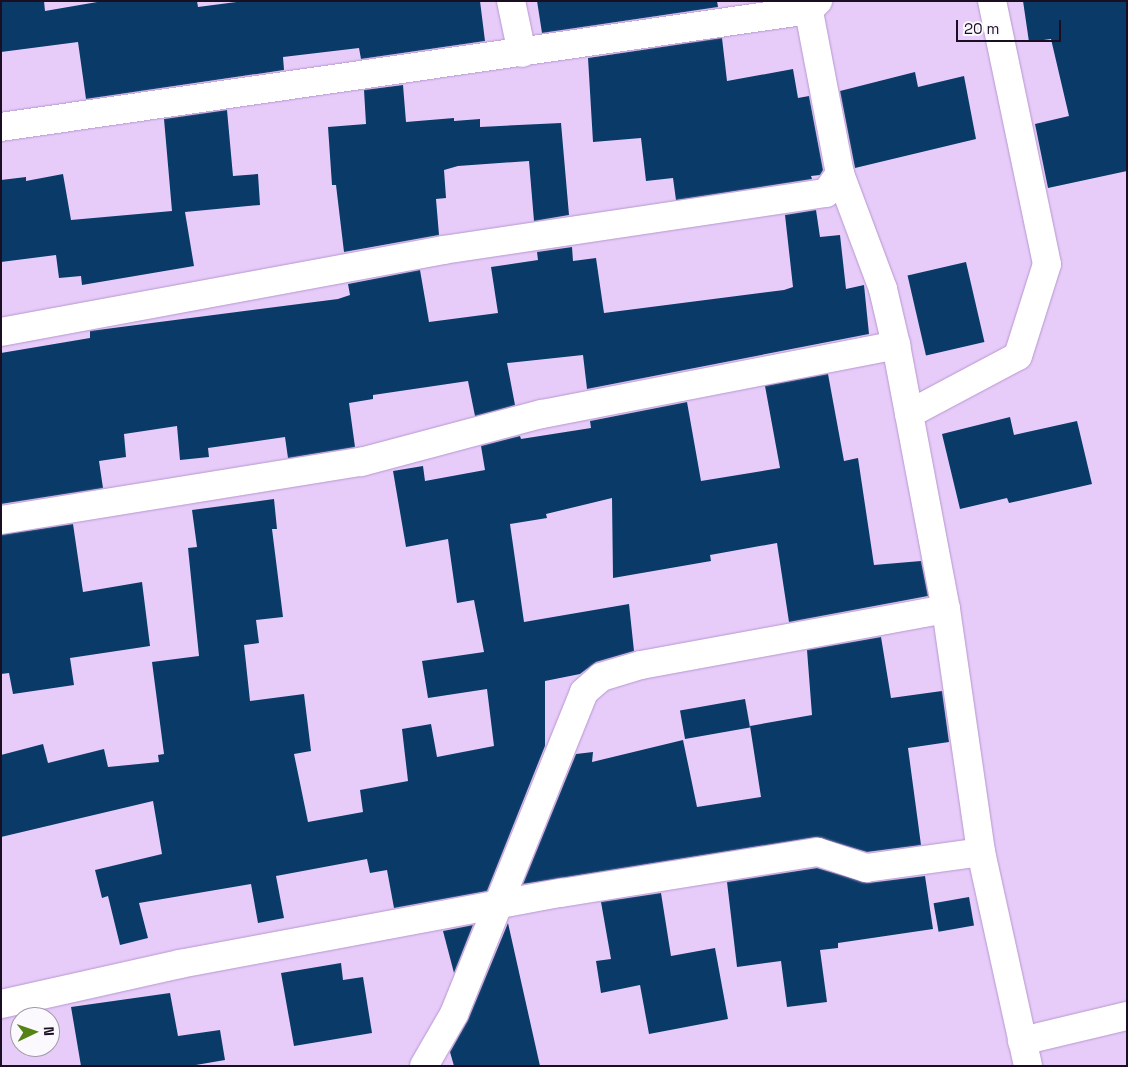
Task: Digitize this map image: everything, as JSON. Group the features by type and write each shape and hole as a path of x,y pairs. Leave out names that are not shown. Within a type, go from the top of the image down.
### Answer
{"street":[{"path":"511,1 522,54"},
{"path":"909,414 1018,356 1047,264 992,1"},
{"path":"1,127 522,54 811,4 840,174 883,289 896,345 946,610 981,852 1025,1053 1127,1016"},
{"path":"1,332 442,250 826,193 840,174"},
{"path":"1,520 361,462 542,414 896,345"},
{"path":"424,1066 454,1014 584,692 600,677 641,665 946,610"},
{"path":"1,1004 180,964 498,904 818,852 866,868 981,852"}],"building":[{"path":"1,1 44,1 45,11 103,1 197,1 198,7 244,1 480,1 485,41 361,59 359,48 283,57 284,70 86,99 78,42 1,52"},
{"path":"537,1 717,1 718,7 542,33"},
{"path":"1023,1 1127,1 1127,171 1048,188 1035,124 1069,116 1051,39 1029,42"},
{"path":"722,38 727,81 793,69 798,98 809,96 823,170 820,175 811,176 812,179 676,200 673,178 646,181 641,138 593,142 588,58"},
{"path":"915,72 918,87 964,76 976,139 855,168 840,91"},
{"path":"403,85 406,122 454,118 454,121 480,119 480,127 561,123 569,215 534,221 529,161 458,166 444,170 446,198 436,199 439,235 344,252 336,185 332,185 328,127 366,124 364,90"},
{"path":"227,110 233,176 258,174 260,205 185,212 194,266 82,285 81,276 59,278 56,255 1,262 1,180 26,177 26,181 63,174 71,220 172,211 164,119"},
{"path":"816,210 820,237 840,235 846,289 864,285 869,334 587,389 583,355 507,363 515,405 475,416 468,381 373,395 373,399 349,403 355,447 288,458 285,437 208,448 209,457 180,460 177,426 124,434 126,457 99,461 103,488 1,504 1,353 90,338 90,331 338,299 350,295 348,284 420,270 429,322 498,313 491,267 538,260 537,252 572,247 573,261 596,258 604,313 784,290 793,287 785,215"},
{"path":"966,262 984,342 926,355 908,275"},
{"path":"828,374 844,461 858,458 874,565 921,561 928,596 789,622 777,543 710,555 711,561 613,578 612,498 546,514 547,518 510,524 524,622 629,604 634,651 596,662 580,674 545,681 545,746 487,891 394,908 387,870 370,873 367,859 276,876 284,918 258,923 251,884 139,903 148,938 120,945 108,896 102,898 95,870 162,854 153,801 1,837 1,755 43,744 48,763 104,749 108,767 159,762 158,755 164,754 152,662 199,656 188,548 197,547 192,510 274,499 277,529 272,529 283,617 256,620 259,643 244,645 250,701 304,694 311,751 294,754 308,822 363,812 360,790 408,781 402,729 431,724 437,757 494,746 487,689 428,698 422,661 484,652 474,600 457,603 448,539 406,547 393,471 423,466 425,481 485,470 481,446 520,436 521,439 591,428 590,421 687,402 701,481 780,468 765,386"},
{"path":"1010,417 1014,435 1077,421 1092,484 1009,503 1007,498 960,509 942,434"},
{"path":"73,524 83,592 142,582 150,646 70,658 74,685 13,694 9,673 1,674 1,535"},
{"path":"881,637 891,698 942,691 949,742 908,748 921,845 867,852 816,837 523,884 576,754 593,752 592,762 683,740 697,807 761,797 750,726 812,715 807,650"},
{"path":"745,699 750,728 685,739 680,710"},
{"path":"817,868 868,883 925,876 933,929 838,943 838,948 820,950 827,1002 787,1007 781,961 737,967 727,882"},
{"path":"661,893 671,956 715,948 728,1019 649,1034 640,985 601,993 596,961 611,959 601,902"},
{"path":"969,897 974,926 939,932 934,903"},
{"path":"508,923 540,1066 454,1066 450,1052 468,1020"},
{"path":"473,925 454,973 443,931"},
{"path":"341,963 343,980 363,977 372,1033 294,1046 281,973"},
{"path":"170,993 178,1036 220,1030 225,1060 190,1066 81,1066 71,1007"}]}
